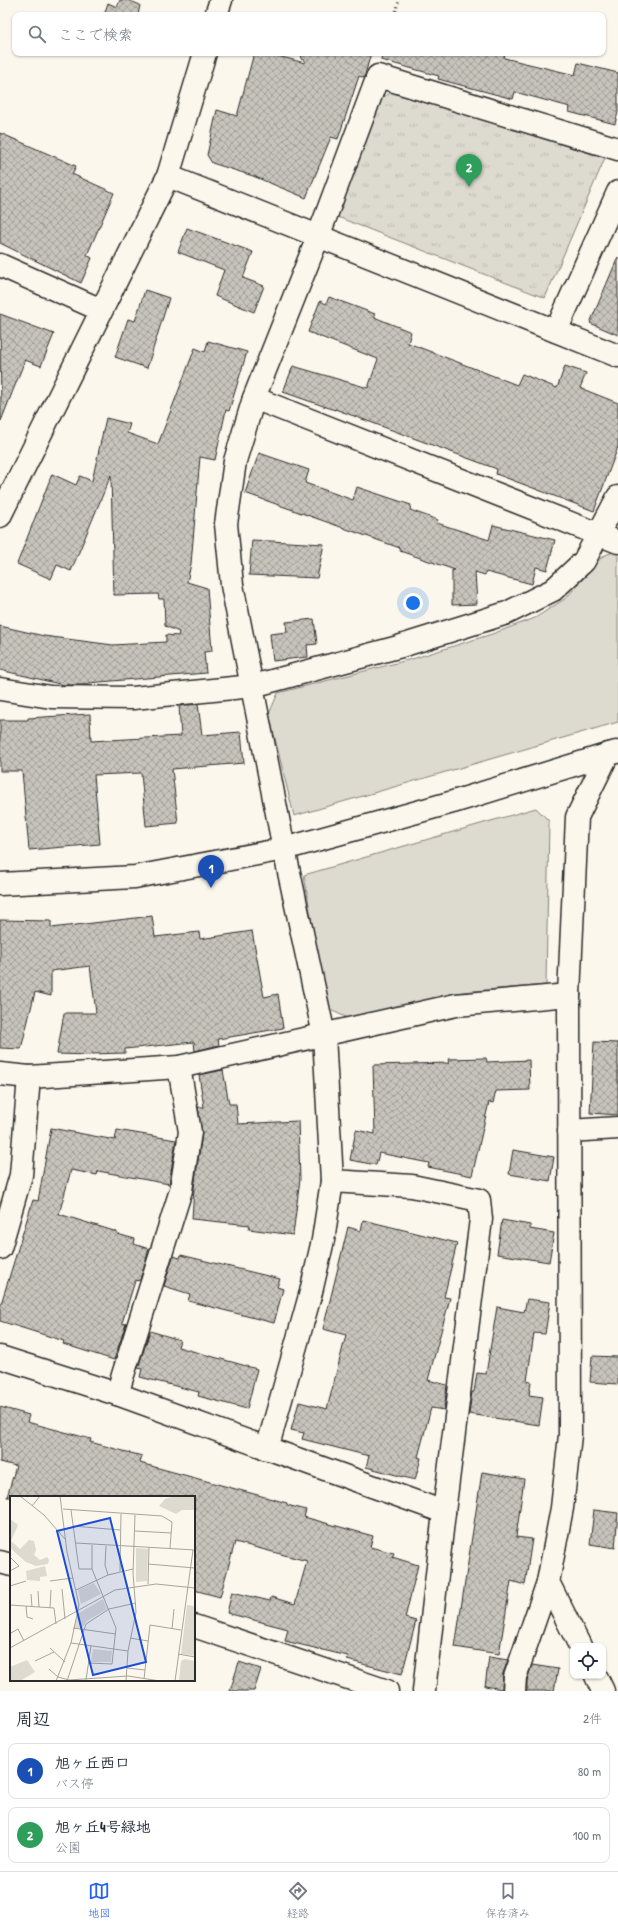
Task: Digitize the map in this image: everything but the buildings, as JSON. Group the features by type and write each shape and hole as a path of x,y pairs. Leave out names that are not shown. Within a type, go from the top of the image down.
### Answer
{"street":[{"path":"217,12 221,0"},
{"path":"0,516 168,176 204,56"},
{"path":"267,1449 311,1292 323,1240 332,1181 324,1035 284,849 232,585 226,524 235,461 254,398 318,237 378,76 618,149"},
{"path":"168,176 618,356"},
{"path":"556,331 618,192"},
{"path":"0,266 101,310"},
{"path":"254,398 608,538"},
{"path":"0,689 51,697 133,698 253,686 398,647 507,613 553,590 608,538 618,497"},
{"path":"0,884 134,877 284,849 453,802 615,749"},
{"path":"514,1691 515,1677 548,1582 562,1508 570,1436 569,995 577,817 615,749"},
{"path":"0,1074 29,1077 179,1067 456,1005 569,995"},
{"path":"117,1394 181,1190 190,1132 179,1067"},
{"path":"0,1248 21,1175 29,1077"},
{"path":"569,1131 618,1128"},
{"path":"332,1181 412,1186 479,1200 481,1220 444,1512 424,1691"},
{"path":"0,1357 117,1394 444,1512"},
{"path":"0,1562 10,1565"},
{"path":"548,1582 578,1643"},
{"path":"195,1626 387,1691"},
{"path":"597,1679 603,1691"}],"path":[{"path":"396,12 399,0"}],"green space":[{"path":"392,92 605,158 545,298 335,216 378,100"},
{"path":"618,550 618,722 294,816 269,714 278,693 412,659 492,634 535,618 566,598 603,556"},
{"path":"536,808 549,821 546,985 461,992 348,1018 326,1008 304,875"}],"place":[{"name":"旭ヶ丘4号緑地","path":"469,187"},
{"name":"旭ヶ丘西口","path":"211,888"}]}
